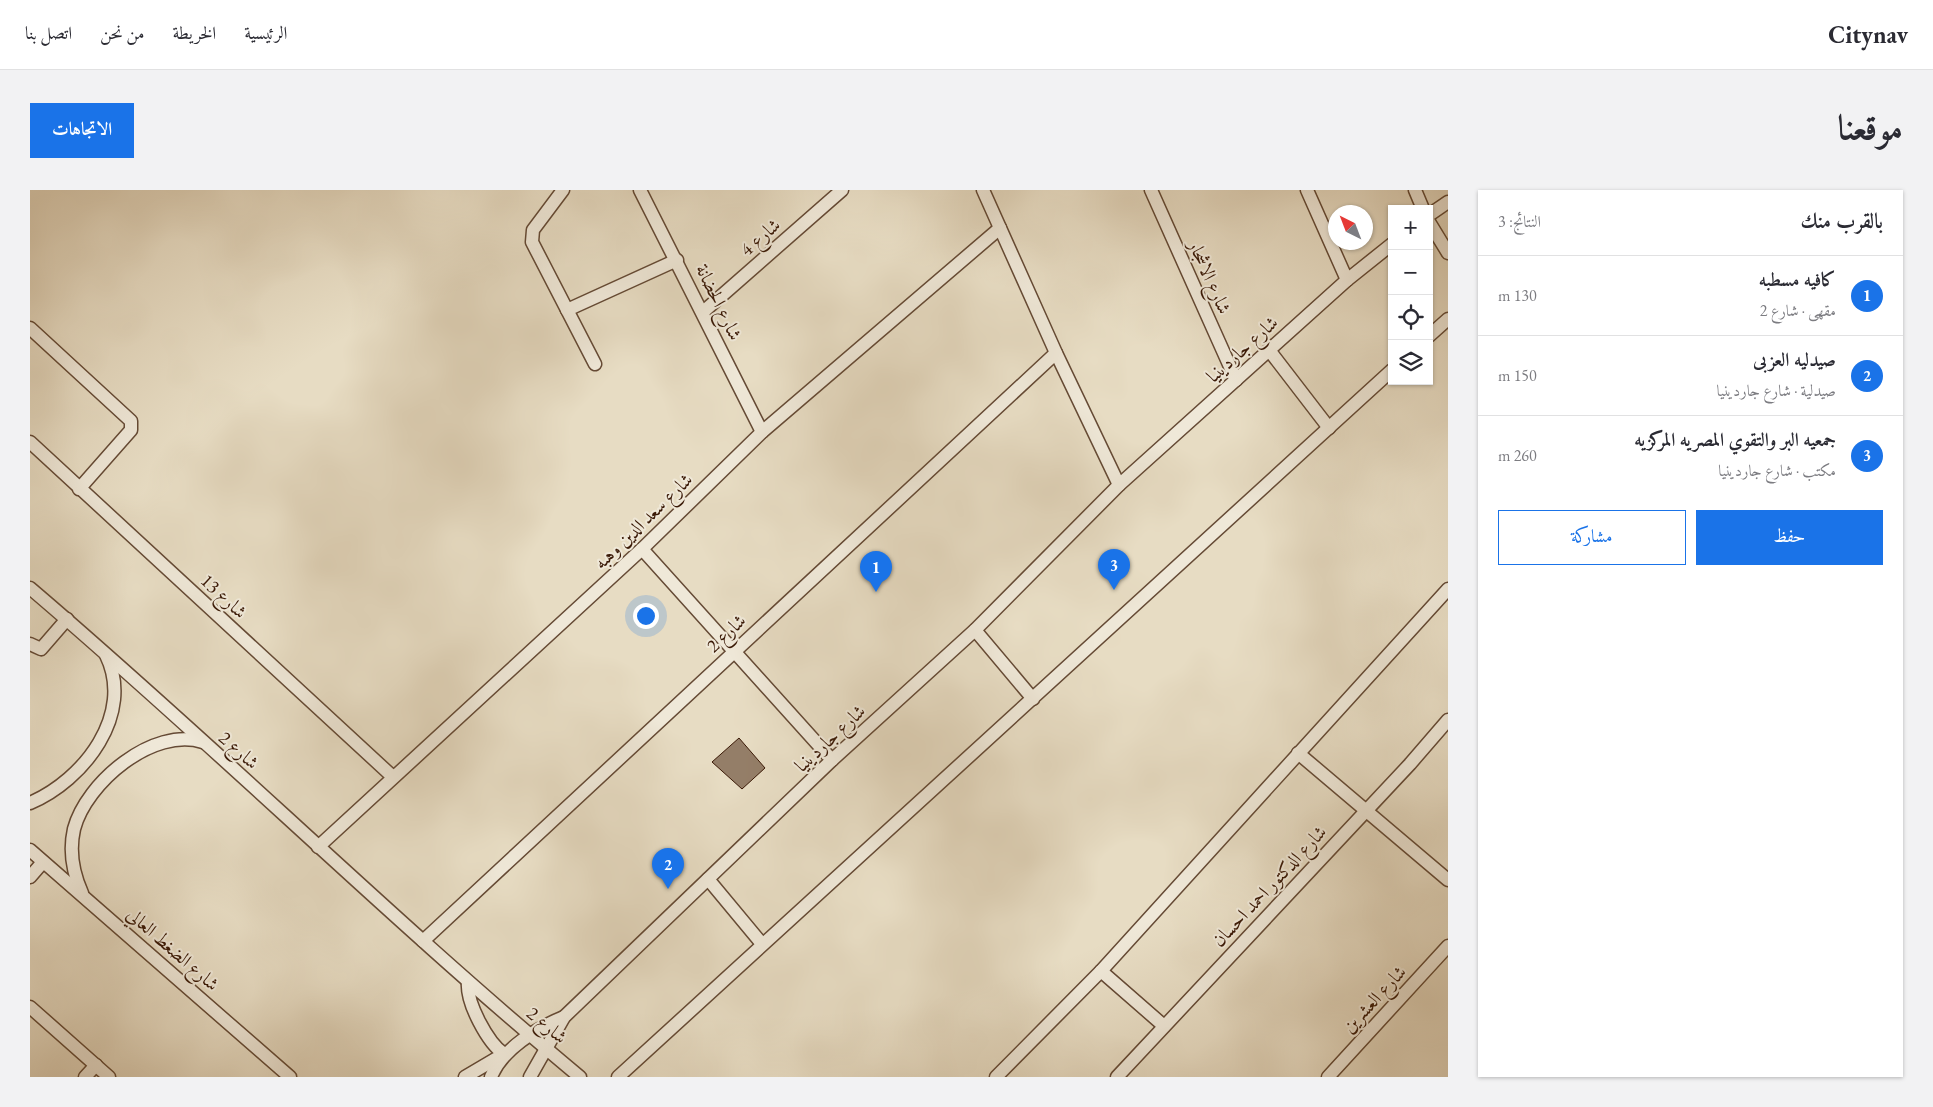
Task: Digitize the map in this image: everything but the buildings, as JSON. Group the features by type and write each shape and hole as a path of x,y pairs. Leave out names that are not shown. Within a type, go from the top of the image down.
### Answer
{"street":[{"path":"563,190 533,230 531,236 534,248 595,364"},
{"name":"شارع الحضانة","path":"640,190 677,260 762,432"},
{"name":"شارع 4","path":"703,312 842,190"},
{"path":"983,190 1056,353 1119,485"},
{"name":"شارع الاشجار","path":"1151,190 1236,380"},
{"path":"1307,190 1347,280"},
{"path":"1415,190 1421,205"},
{"path":"1433,211 1448,202"},
{"name":"شارع سعد الدين وهبه","path":"318,847 642,549 762,432 1000,228"},
{"path":"1433,229 1448,253"},
{"name":"شارع جاردينيا","path":"530,1077 564,1017 832,760 975,630 1119,485 1347,280 1388,247"},
{"path":"567,310 677,260"},
{"path":"1433,332 1448,319"},
{"path":"30,328 131,421 131,430 79,489"},
{"path":"1269,350 1329,428"},
{"name":"شارع 2","path":"423,941 1056,353"},
{"path":"618,1077 1388,374"},
{"name":"شارع 13","path":"30,442 393,777"},
{"path":"642,549 832,760"},
{"name":"شارع 2","path":"30,588 104,650 468,982 580,1077"},
{"path":"996,1077 1101,971 1448,589"},
{"path":"30,644 42,649 67,619"},
{"path":"975,630 1033,699"},
{"path":"30,802 59,786 76,771 95,749 106,731 114,690 110,663 104,650"},
{"name":"شارع الدكتور احمد احسان","path":"1117,1077 1448,720"},
{"path":"83,895 74,870 72,843 78,817 92,794 123,764 148,748 177,740 192,739 203,742"},
{"path":"1298,753 1364,811 1448,880"},
{"name":"شارع الضغط العالي","path":"30,850 290,1077"},
{"path":"30,877 43,862"},
{"path":"708,879 762,944"},
{"name":"شارع العشرين","path":"1328,1077 1448,946"},
{"path":"1101,971 1164,1026"},
{"path":"465,1077 504,1054 489,1039 470,998 468,982"},
{"path":"30,1007 109,1077"},
{"name":"شارع جاردينيا","path":"491,1077 504,1054 541,1028 564,1017"},
{"path":"85,1077 96,1065"}],"place":[{"name":"جمعيه البر والتقوي المصريه المركزيه","path":"1114,590"},
{"name":"كافيه مسطبه","path":"876,592"},
{"name":"صيدليه العزبى","path":"668,889"}]}
